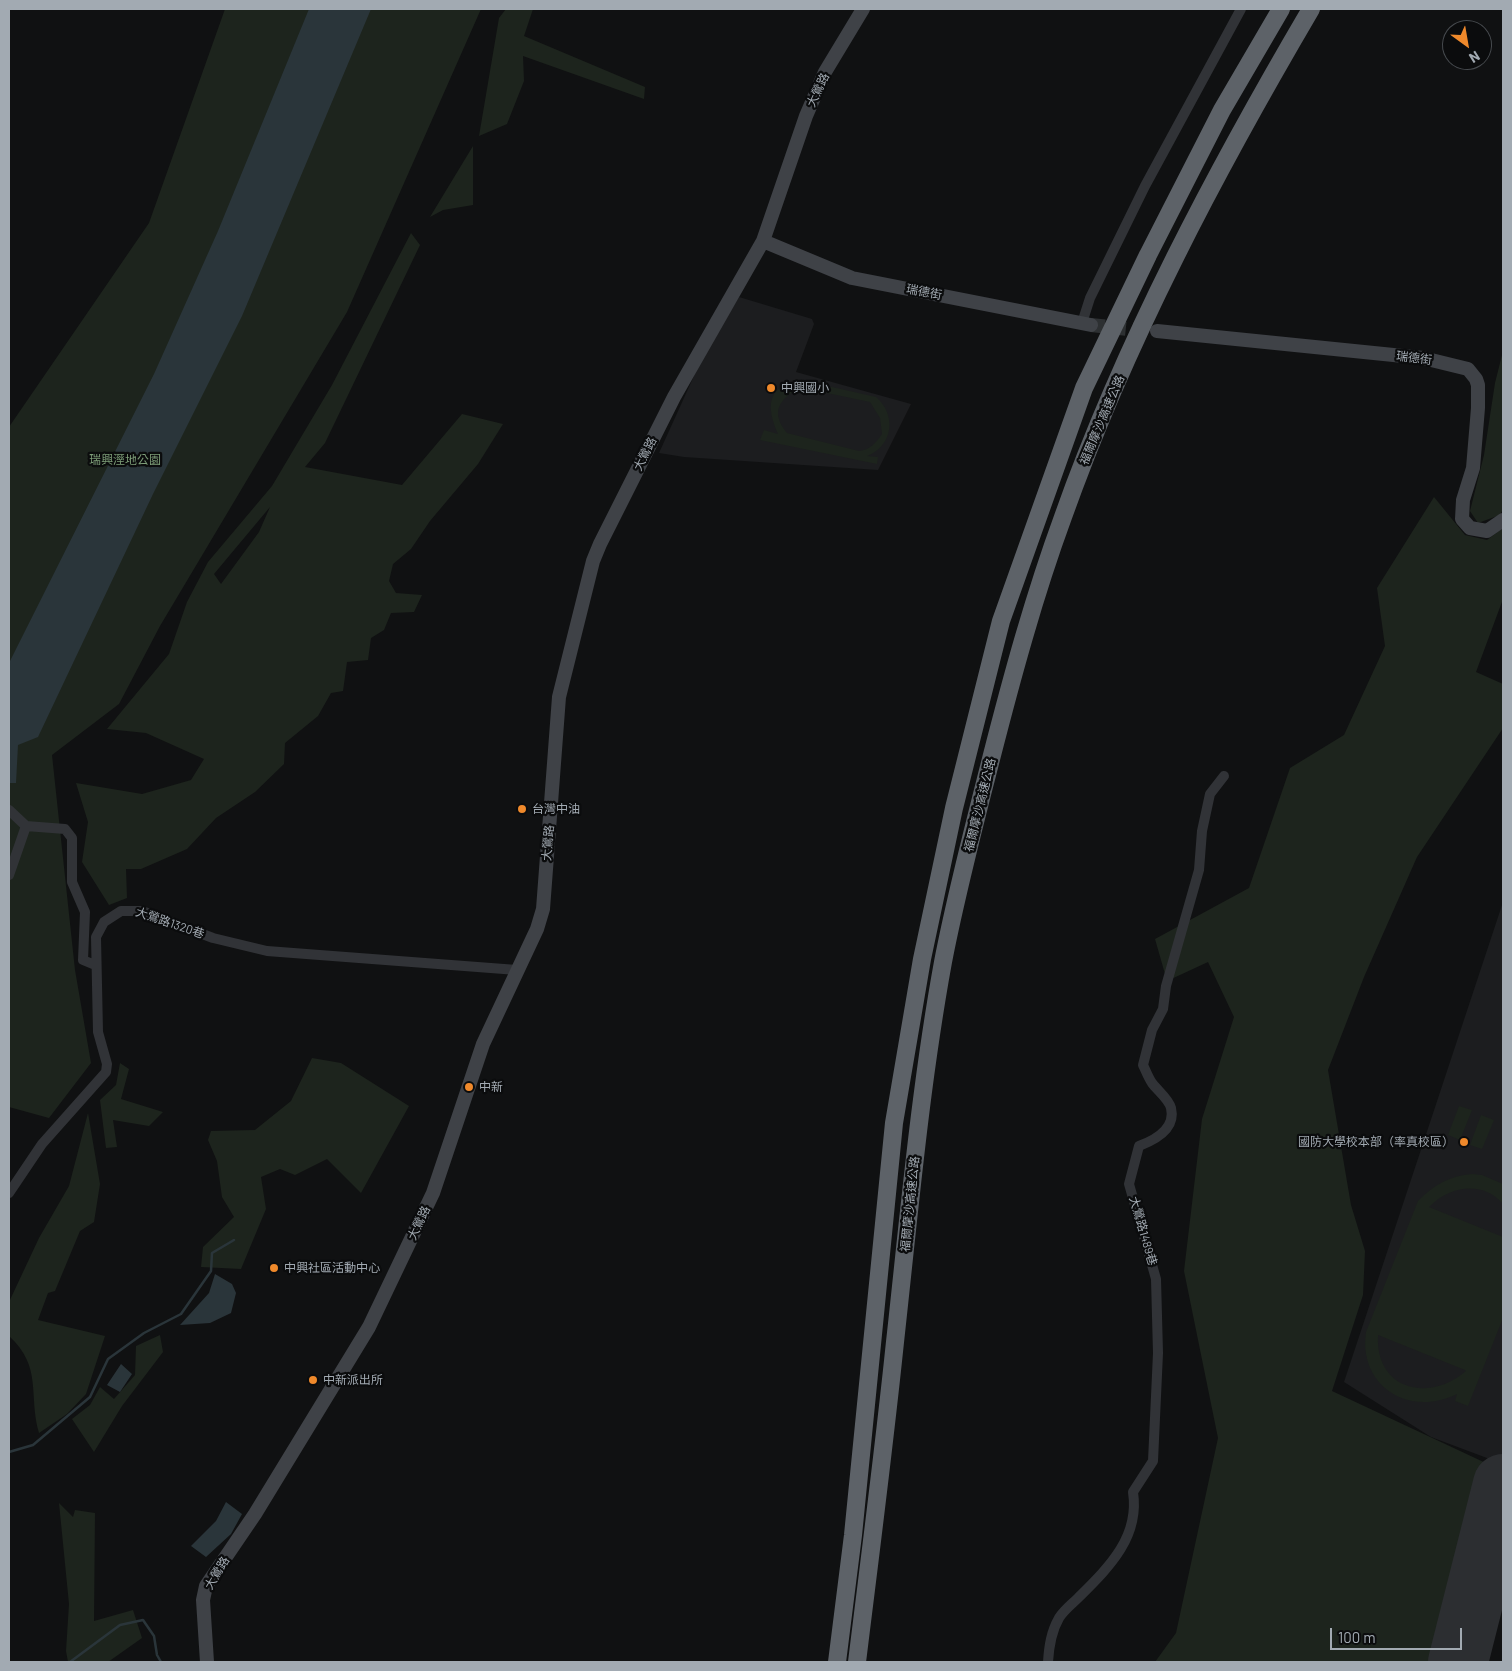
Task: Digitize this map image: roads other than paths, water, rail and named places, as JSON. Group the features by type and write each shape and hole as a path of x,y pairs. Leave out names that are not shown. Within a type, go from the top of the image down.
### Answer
{"highway":[{"name":"福爾摩沙高速公路","path":"837,1662 853,1535 894,1123 922,959 952,817 1001,621 1084,388 1148,255 1222,110 1280,9"},
{"name":"福爾摩沙高速公路","path":"857,1662 918,1127 943,962 977,811 1025,627 1064,514 1109,400 1171,268 1245,122 1311,9"}],"street":[{"name":"大鶯路","path":"207,1662 203,1600 206,1586 255,1514 368,1327 433,1193 482,1044 536,929 543,909 559,697 593,561 666,412 762,241 806,116 825,72 863,9"},
{"path":"1086,324 1090,298 1145,186 1241,9"},
{"name":"瑞德街","path":"762,241 852,278 1086,324"},
{"name":"瑞德街","path":"1157,331 1423,358 1468,369 1478,385 1478,408 1473,468 1463,500 1462,519 1470,528 1487,531 1503,520"},
{"name":"大鶯路1489巷","path":"1048,1662 1049,1642 1060,1617 1119,1552 1129,1535 1135,1508 1132,1492 1152,1461 1158,1353 1156,1279 1129,1184 1139,1146 1152,1142 1164,1133 1171,1118 1169,1104 1152,1082 1143,1065 1152,1030 1163,1009 1166,986 1199,870 1202,831 1210,794 1224,776"},
{"path":"9,810 26,826 65,829 72,838 72,882 84,912 84,960 95,965"},
{"path":"9,875 26,826"},
{"name":"大鶯路1320巷","path":"9,1193 42,1144 106,1072 107,1064 98,1032 95,965 98,930 110,916 131,910 142,911 213,938 267,951 517,970"}],"waterway":[{"path":"9,1452 33,1445 90,1397 108,1359 144,1333 181,1314 211,1271 212,1253 234,1240"},
{"path":"70,1662 120,1625 143,1620 154,1636 157,1655 161,1662"}],"tunnel":[{"path":"1091,325 1148,331"}],"place":[{"name":"中興國小","path":"771,388"},
{"name":"台灣中油","path":"522,809"},
{"name":"中新","path":"469,1087"},
{"name":"國防大學校本部（率真校區）","path":"1464,1142"},
{"name":"中興社區活動中心","path":"274,1268"},
{"name":"中新派出所","path":"313,1380"}],"park label":[{"name":"瑞興溼地公園","path":"125,460"}]}
